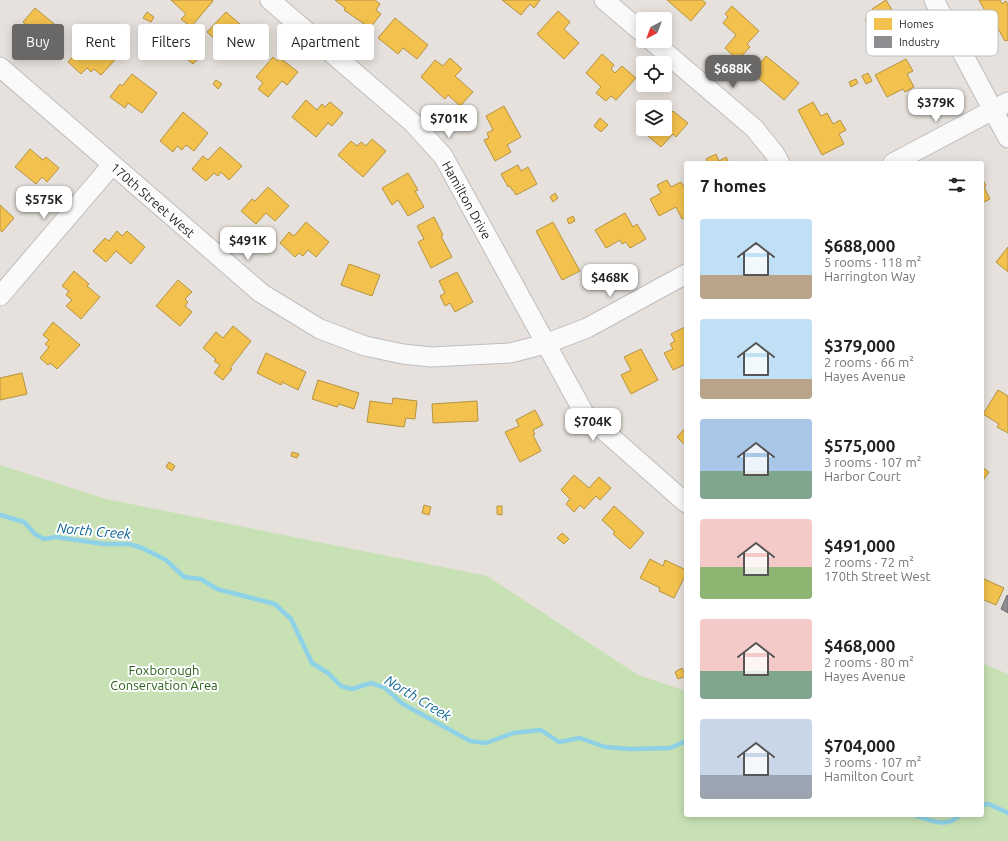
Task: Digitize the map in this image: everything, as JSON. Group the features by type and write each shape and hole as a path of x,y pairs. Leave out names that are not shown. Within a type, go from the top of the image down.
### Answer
{"street":[{"name":"Hamilton Drive","path":"270,0 413,123 443,156 584,413 684,501"},
{"path":"604,0 636,27"},
{"path":"934,0 940,10"},
{"path":"660,48 754,128 769,145 779,161"},
{"path":"969,56 1000,106 1008,138"},
{"name":"170th Street West","path":"0,67 261,293 320,329 365,346 402,354 431,357 510,353 545,344 587,328 684,275"},
{"path":"897,161 1000,106"},
{"path":"0,296 112,165"}],"green space":[{"name":"Foxborough Conservation Area","path":"0,465 106,499 487,576 638,675 684,690 684,817 984,817 984,664 1008,674 1008,841 0,841"}],"building: Homes":[{"path":"171,0 213,1 194,24 187,24 181,19 186,14"},
{"path":"335,0 375,0 380,4 376,10 381,14 373,24 364,24 344,10 345,8"},
{"path":"502,0 540,0 534,8 530,4 521,15"},
{"path":"667,0 702,0 706,3 691,21"},
{"path":"886,0 892,10 873,10 872,9"},
{"path":"979,0 1000,0 1002,4 1006,1 1008,5 1008,40 1005,41 998,29 998,10 985,10"},
{"path":"732,6 759,31 747,44 750,47 738,60 725,48 736,35 723,23 728,17 725,14"},
{"path":"35,8 54,24 25,24 23,22"},
{"path":"558,11 570,22 564,29 579,43 564,59 537,34"},
{"path":"147,12 154,17 151,22 143,18"},
{"path":"226,12 240,24 215,24"},
{"path":"395,18 428,45 417,59 403,48 398,54 378,38"},
{"path":"213,26 213,38 207,32"},
{"path":"602,54 614,65 611,69 615,73 622,66 636,78 616,100 611,96 606,101 596,93 601,87 586,73"},
{"path":"766,56 799,83 784,100 752,73"},
{"path":"72,57 72,60 115,60 101,75 94,69 91,72 87,68 81,74 68,62"},
{"path":"273,57 277,61 283,60 298,72 287,85 282,81 268,97 258,89 263,83 256,77"},
{"path":"450,58 462,69 455,76 473,92 460,106 448,95 445,99 421,77 435,60 443,66"},
{"path":"906,59 913,71 907,74 914,87 905,92 903,89 887,97 875,75"},
{"path":"188,60 197,60 193,64"},
{"path":"868,73 872,81 866,84 862,76"},
{"path":"132,74 157,93 142,113 128,103 125,108 110,97 120,84 122,86"},
{"path":"856,79 858,83 851,87 849,82"},
{"path":"216,80 222,84 218,89 213,84"},
{"path":"306,100 317,110 322,104 325,107 330,102 343,113 332,126 328,123 316,137 292,117"},
{"path":"813,102 821,116 827,113 833,124 840,120 846,130 839,134 844,144 822,155 798,110"},
{"path":"504,106 521,137 507,145 511,152 495,161 484,140 489,138 487,133 493,130 486,116"},
{"path":"673,111 688,123 676,137 673,134 672,135"},
{"path":"183,112 208,133 194,151 186,145 182,150 177,146 173,152 160,141"},
{"path":"600,118 608,125 601,132 594,126"},
{"path":"648,136 671,136 661,147"},
{"path":"372,139 386,151 363,177 338,155 351,141 357,146 361,142 366,146"},
{"path":"220,147 242,166 229,180 221,172 218,176 214,173 206,181 192,169 203,156 208,160"},
{"path":"30,149 43,160 46,157 59,168 47,182 42,177 36,184 15,167"},
{"path":"716,154 719,161 707,161 706,159"},
{"path":"726,157 728,161 719,161"},
{"path":"518,165 521,171 528,167 537,184 516,195 510,186 508,187 501,174"},
{"path":"408,173 418,190 415,191 424,207 408,216 398,200 392,205 382,188"},
{"path":"667,180 671,187 681,182 684,187 684,218 682,219 676,207 659,216 650,199 661,193 657,185"},
{"path":"268,187 289,206 275,221 266,213 256,224 241,211 252,199 255,201"},
{"path":"984,187 990,199 984,202"},
{"path":"555,193 558,198 553,202 550,197"},
{"path":"0,205 14,218 2,232 0,230"},
{"path":"625,213 633,227 637,224 646,239 630,248 626,242 622,244 620,240 606,248 595,230"},
{"path":"573,216 575,221 569,224 567,219"},
{"path":"434,217 443,235 441,236 452,257 431,268 418,242 424,239 417,226"},
{"path":"306,222 329,242 316,257 308,250 303,256 299,253 295,257 280,243 289,232 294,236"},
{"path":"553,222 580,271 562,280 536,231"},
{"path":"117,231 122,236 127,231 145,247 131,264 116,251 106,262 93,251 105,238 109,241"},
{"path":"1008,247 1008,272 996,262"},
{"path":"349,264 380,275 372,296 341,285"},
{"path":"74,271 89,284 87,286 100,297 81,319 66,306 72,300 66,295 69,291 62,286"},
{"path":"457,272 473,302 455,312 450,303 445,306 440,296 445,293 439,281"},
{"path":"178,280 192,292 185,299 188,302 185,306 192,312 180,326 156,306"},
{"path":"53,322 80,345 57,369 50,363 48,365 40,358 49,347 45,344 49,340 43,335"},
{"path":"233,326 251,341 230,368 232,369 223,380 214,373 220,365 214,361 216,359 203,348 216,332 223,338"},
{"path":"684,328 684,365 673,370 664,353 673,349 670,344 675,341 671,334"},
{"path":"641,349 658,380 631,394 621,375 631,370 624,357"},
{"path":"266,353 306,372 298,390 282,382 281,385 257,373"},
{"path":"22,373 27,394 0,400 0,378"},
{"path":"318,380 359,393 354,409 339,404 337,407 312,399"},
{"path":"998,390 1008,396 1008,433 997,427 999,424 984,415"},
{"path":"393,398 417,401 415,419 406,418 404,427 367,422 370,401 392,404"},
{"path":"477,401 478,421 433,423 432,404"},
{"path":"535,410 543,425 533,430 535,434 533,435 541,451 520,462 505,432 519,426 516,420"},
{"path":"684,429 684,444 677,437"},
{"path":"292,452 299,454 297,458 291,456"},
{"path":"169,462 175,466 172,471 166,467"},
{"path":"984,468 989,472 984,479"},
{"path":"574,475 589,488 599,477 611,488 600,500 596,496 584,509 580,505 574,512 566,504 570,499 561,490"},
{"path":"424,505 431,507 429,515 422,513"},
{"path":"497,506 502,506 502,515 497,514"},
{"path":"614,506 644,533 630,549 613,534 615,532 602,520"},
{"path":"562,533 569,539 564,544 557,538"},
{"path":"650,559 663,566 665,560 684,569 684,578 674,598 659,591 660,588 640,578"},
{"path":"984,579 1004,588 996,605 984,600"},
{"path":"682,668 684,677 678,679 675,672"}],"building: Industry":[{"path":"1007,595 1008,596 1008,613 1001,609"}],"waterway":[{"name":"North Creek","path":"0,515 24,522 35,534 44,539 56,537 104,544 129,544 142,548 166,560 184,577 201,579 217,589 275,604 291,619 312,663 328,673 341,686 352,689 371,683 385,688 403,704 470,741 486,743 513,733 541,730 559,742 580,738 605,747 631,749 670,748 684,742"},
{"name":"North Creek","path":"984,805 989,804 1008,813"},
{"name":"North Creek","path":"920,817 938,822 949,822 958,817"}]}
